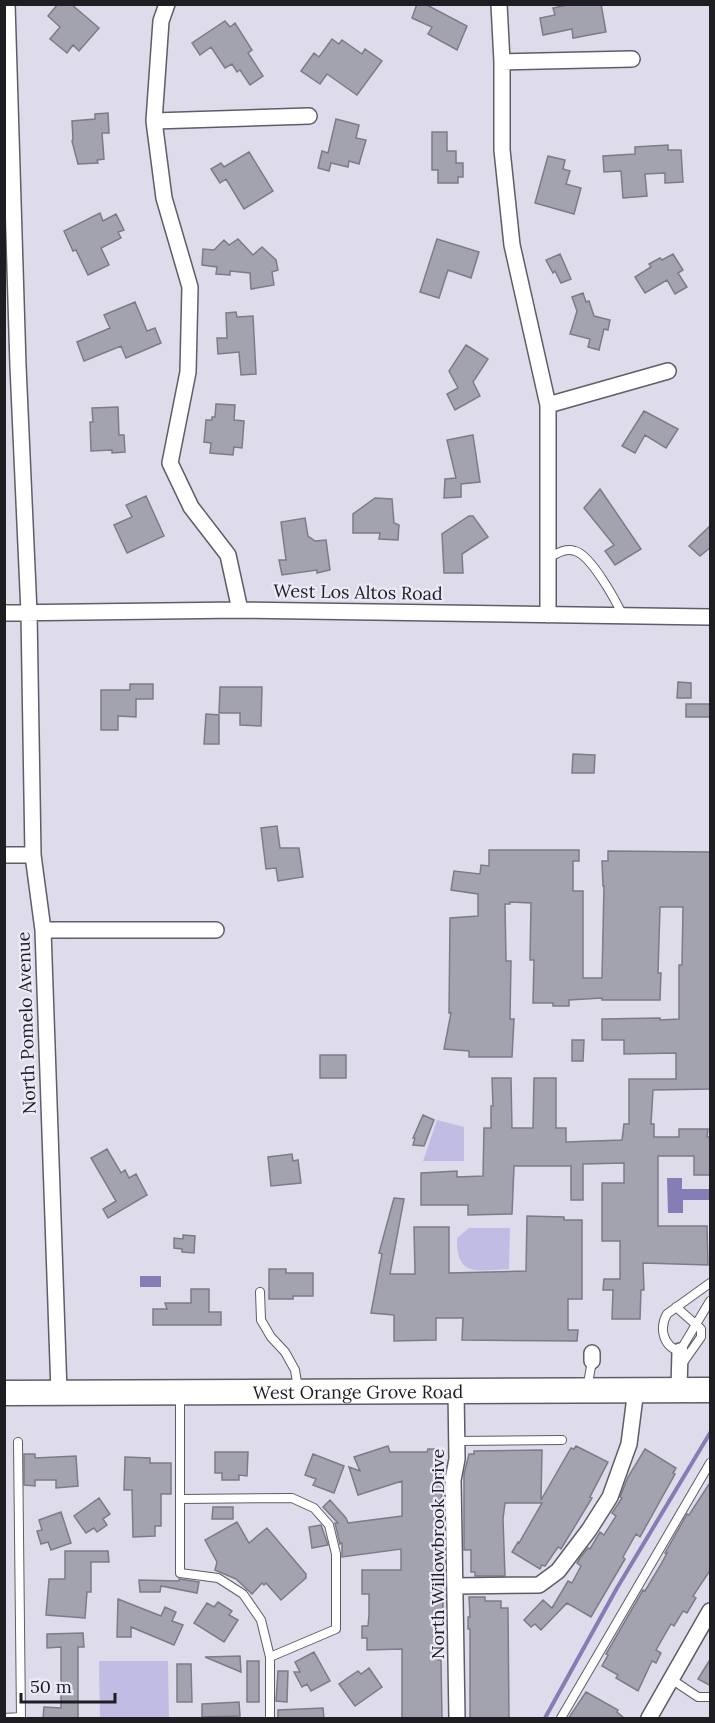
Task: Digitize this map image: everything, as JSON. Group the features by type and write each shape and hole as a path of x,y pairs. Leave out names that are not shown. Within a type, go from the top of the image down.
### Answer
{"main road":[{"name":"West Orange Grove Road","path":"4,1393 636,1389 679,1378 711,1390"}],"street":[{"name":"North Pomelo Avenue","path":"7,4 11,366 29,613 33,855 43,930 59,1392"},
{"path":"167,4 161,21 153,121 164,198 190,287 188,372 170,463 191,507 228,555 240,610"},
{"path":"499,4 502,62 502,150 512,245 548,405 548,615"},
{"path":"502,62 632,59"},
{"path":"153,121 309,117"},
{"path":"548,405 668,371"},
{"name":"West Los Altos Road","path":"4,613 240,610 711,617"},
{"path":"4,855 33,855"},
{"path":"43,930 216,930"},
{"path":"679,1378 680,1350"},
{"path":"456,1586 539,1585 558,1571 610,1497 629,1444 636,1389"},
{"name":"North Willowbrook Drive","path":"456,1390 457,1459 453,1480 457,1719"},
{"path":"649,1719 711,1611"}],"lane":[{"path":"548,558 563,550 578,551 608,587 623,616"},
{"path":"711,1283 667,1314 663,1330 670,1347 680,1350 711,1301"},
{"path":"260,1292 261,1320 271,1337 285,1352 295,1370 299,1391"},
{"path":"676,1307 701,1329 701,1337 679,1378"},
{"path":"587,1389 592,1357"},
{"path":"180,1391 180,1573 218,1578 243,1594 261,1620 270,1658 270,1719"},
{"path":"457,1441 562,1440"},
{"path":"4,1718 21,1718 18,1442"},
{"path":"561,1719 711,1463"},
{"path":"181,1499 292,1498 314,1508 329,1525 336,1554 336,1629 270,1658"},
{"path":"672,1679 698,1697 711,1697"}],"shaded area":[{"path":"437,1120 464,1127 464,1161 423,1161"},
{"path":"667,1178 682,1178 682,1189 710,1189 710,1200 683,1200 683,1213 668,1213"},
{"path":"469,1228 510,1228 509,1269 479,1270 465,1266 460,1260 457,1238"},
{"path":"140,1276 161,1276 161,1287 140,1287"},
{"path":"99,1661 168,1661 169,1718 100,1718"}],"building":[{"path":"58,4 71,4 99,28 79,51 73,45 67,53 50,39 60,27 48,16"},
{"path":"417,4 425,4 467,26 457,50 428,34 432,27 412,18"},
{"path":"572,4 601,4 606,32 573,38 572,29 543,35 540,18 555,15 553,8"},
{"path":"225,21 230,27 235,23 252,50 248,53 263,76 250,85 240,70 237,72 232,64 225,68 211,47 200,55 192,43"},
{"path":"332,39 339,44 342,40 362,54 365,49 382,61 357,95 327,74 320,84 301,71 314,53 319,57"},
{"path":"108,113 109,133 102,133 104,159 97,160 98,163 78,164 72,141 72,121 95,119 95,114"},
{"path":"336,119 359,125 356,138 366,140 359,164 349,161 348,167 331,163 329,171 318,168 322,151 328,153"},
{"path":"432,132 447,132 447,151 456,151 456,163 463,163 463,177 458,177 458,183 438,183 438,170 432,170"},
{"path":"668,145 668,150 681,150 683,182 665,183 665,173 645,174 647,196 623,198 621,171 604,172 603,156 635,154 635,147"},
{"path":"249,152 273,191 244,209 226,179 220,183 211,169 221,163 224,167"},
{"path":"548,156 565,160 563,169 570,171 566,184 581,188 574,214 535,203"},
{"path":"100,213 103,221 116,214 124,230 118,232 121,238 101,248 109,265 88,275 64,231"},
{"path":"238,239 253,255 262,247 276,260 278,270 272,272 274,285 251,289 250,273 230,271 230,275 216,274 217,267 202,265 203,249 214,250 224,240 229,245"},
{"path":"437,239 479,252 471,278 448,270 439,298 420,292"},
{"path":"560,254 571,279 561,283 546,260"},
{"path":"673,254 683,270 678,273 687,287 675,294 667,280 645,293 635,277 651,267 649,264"},
{"path":"583,293 586,302 589,301 594,316 610,320 608,330 604,329 599,350 588,347 590,339 570,334 577,311 572,297"},
{"path":"135,302 147,331 155,328 161,343 126,358 121,346 84,361 77,342 110,328 104,315"},
{"path":"236,312 237,317 253,316 256,374 241,375 239,352 218,354 217,338 227,338 226,313"},
{"path":"466,345 488,359 473,382 480,396 455,410 447,394 458,388 449,371"},
{"path":"216,404 235,405 234,420 244,421 242,448 234,447 233,455 210,453 211,443 204,442 206,420 212,420 212,417 215,417"},
{"path":"118,407 119,435 124,435 125,452 91,451 92,408"},
{"path":"644,411 678,429 666,448 645,435 635,453 622,446"},
{"path":"473,435 480,482 461,484 461,497 444,498 445,479 456,478 447,440"},
{"path":"600,489 641,549 615,565 605,551 614,545 584,508"},
{"path":"146,496 164,536 127,553 114,525 132,517 126,505"},
{"path":"375,498 392,499 394,523 399,525 398,540 379,539 380,533 353,533 353,514"},
{"path":"469,516 473,516 488,537 462,554 463,573 444,573 442,534"},
{"path":"305,518 308,536 315,541 326,540 330,570 282,575 279,560 286,560 281,522"},
{"path":"711,525 711,547 700,556 689,546"},
{"path":"678,682 691,683 691,698 677,698"},
{"path":"130,684 153,684 153,699 136,699 136,717 118,716 118,730 101,730 101,690 130,690"},
{"path":"220,687 262,687 261,726 240,725 240,713 219,713"},
{"path":"686,704 710,704 710,717 686,717"},
{"path":"206,714 219,715 219,744 204,744"},
{"path":"573,754 595,755 594,773 572,773"},
{"path":"277,826 280,848 299,848 303,877 278,881 276,868 266,869 261,828"},
{"path":"489,850 579,850 579,861 573,861 573,891 583,891 583,978 602,978 604,886 602,861 608,861 608,851 711,852 710,1089 653,1090 651,1124 654,1124 654,1137 679,1137 679,1129 708,1129 707,1137 711,1137 711,1175 694,1175 694,1156 658,1156 658,1226 707,1226 708,1265 643,1263 644,1290 641,1290 640,1319 612,1319 613,1290 603,1290 604,1279 620,1279 620,1241 602,1241 602,1183 624,1183 624,1163 583,1164 583,1200 571,1200 571,1166 514,1166 512,1214 468,1215 468,1205 421,1205 421,1173 457,1171 457,1177 483,1176 484,1128 491,1128 492,1078 511,1078 512,1128 533,1128 534,1078 556,1078 556,1128 566,1128 566,1142 622,1140 624,1124 629,1124 629,1079 676,1079 676,1053 624,1054 624,1040 602,1040 602,1019 679,1019 679,965 682,965 683,907 660,907 658,973 661,973 660,1000 602,1000 602,998 569,1000 569,1006 553,1006 553,1003 533,1003 534,960 530,960 531,903 510,902 510,904 505,904 506,961 511,961 510,1019 514,1019 512,1057 469,1057 469,1051 444,1049 451,1013 449,1013 450,918 478,916 478,894 451,890 454,871 480,874 481,865 489,866"},
{"path":"572,1040 584,1040 583,1061 572,1061"},
{"path":"320,1055 346,1055 346,1078 320,1078"},
{"path":"423,1115 434,1120 424,1146 413,1145 415,1138 413,1138"},
{"path":"107,1149 121,1173 125,1170 129,1178 136,1174 147,1195 108,1218 103,1209 116,1201 91,1158"},
{"path":"292,1154 293,1161 298,1160 301,1183 271,1186 268,1157"},
{"path":"394,1198 404,1199 390,1274 415,1274 414,1227 449,1227 449,1273 526,1271 527,1216 582,1220 582,1299 568,1299 568,1330 578,1330 577,1341 462,1340 463,1318 436,1318 436,1340 394,1341 394,1315 371,1313 382,1254 379,1253"},
{"path":"183,1235 195,1236 194,1253 182,1252 182,1249 174,1248 174,1238 183,1239"},
{"path":"269,1269 286,1269 286,1273 313,1273 313,1296 269,1299"},
{"path":"191,1289 209,1289 209,1312 221,1312 221,1325 153,1325 153,1309 167,1309 165,1303 191,1303"},
{"path":"388,1446 390,1452 427,1452 428,1449 441,1449 442,1527 440,1527 443,1612 442,1621 437,1621 438,1660 441,1660 442,1719 402,1719 402,1649 367,1650 367,1638 362,1638 362,1626 368,1626 369,1594 362,1594 362,1570 401,1570 401,1549 342,1557 342,1543 340,1544 335,1523 338,1523 323,1507 330,1500 348,1523 402,1516 402,1481 358,1495 349,1467 360,1471 354,1457"},
{"path":"576,1446 608,1462 590,1497 592,1498 561,1549 558,1547 545,1566 542,1565 540,1569 512,1552 542,1503 505,1503 503,1519 505,1576 475,1576 475,1572 471,1572 471,1550 464,1550 464,1474 469,1454 474,1454 474,1451 542,1450 541,1500 571,1448 574,1449"},
{"path":"645,1449 676,1468 673,1473 675,1474 640,1537 636,1534 623,1557 625,1559 591,1617 567,1603 541,1630 535,1624 531,1627 524,1620 543,1600 552,1608 568,1581 572,1583 581,1566 577,1563 580,1558 588,1548 590,1549 600,1532 604,1535 616,1516 612,1513 622,1498 620,1497 628,1477"},
{"path":"215,1452 248,1452 247,1476 239,1475 239,1480 222,1480 222,1473 215,1473"},
{"path":"24,1454 35,1454 35,1458 76,1456 78,1486 56,1488 56,1480 35,1480 35,1486 24,1485"},
{"path":"313,1454 344,1466 334,1493 313,1485 316,1479 305,1475"},
{"path":"125,1457 150,1458 150,1463 171,1463 171,1494 161,1494 161,1526 155,1526 155,1536 133,1537 132,1490 124,1490"},
{"path":"711,1481 711,1569 693,1596 696,1598 687,1613 683,1611 674,1626 671,1624 656,1650 661,1653 656,1663 652,1661 638,1691 616,1678 618,1675 602,1666 608,1655 606,1654 643,1590 645,1591 660,1566 687,1514 689,1515"},
{"path":"99,1498 110,1514 103,1519 107,1525 97,1532 94,1528 86,1533 74,1516"},
{"path":"213,1507 233,1507 233,1519 212,1519"},
{"path":"61,1512 71,1543 51,1550 48,1542 41,1544 37,1531 42,1530 39,1520"},
{"path":"237,1522 249,1543 267,1528 306,1574 306,1578 281,1600 266,1583 264,1585 262,1583 252,1594 236,1579 215,1570 217,1562 205,1540"},
{"path":"321,1525 328,1545 312,1548 309,1527"},
{"path":"65,1551 108,1551 109,1562 91,1562 91,1592 87,1592 85,1618 46,1615 49,1579 65,1579"},
{"path":"179,1579 199,1582 197,1593 161,1586 160,1592 140,1592 139,1580 179,1581"},
{"path":"469,1597 485,1597 485,1601 501,1601 501,1608 508,1608 509,1719 470,1719"},
{"path":"118,1599 161,1616 165,1607 176,1612 172,1621 183,1625 174,1645 131,1627 131,1637 117,1637"},
{"path":"218,1602 232,1611 229,1615 238,1620 224,1642 194,1623 207,1603 214,1607"},
{"path":"83,1633 84,1647 78,1647 78,1719 43,1719 44,1707 61,1708 61,1647 47,1648 47,1634"},
{"path":"314,1652 330,1681 311,1691 307,1684 302,1687 294,1672 300,1672 295,1662"},
{"path":"240,1656 241,1672 205,1657"},
{"path":"711,1658 711,1686 698,1679"},
{"path":"247,1661 259,1661 259,1702 247,1702"},
{"path":"177,1664 191,1664 192,1702 177,1702"},
{"path":"369,1668 382,1687 355,1706 339,1684 358,1671 361,1674"},
{"path":"278,1671 288,1671 287,1702 276,1701"},
{"path":"586,1692 618,1710 617,1712 625,1719 568,1719"},
{"path":"239,1702 240,1716 202,1717 202,1704"},
{"path":"323,1708 324,1719 278,1719 278,1710"}],"waterway":[{"path":"545,1718 617,1588 710,1433"}]}
